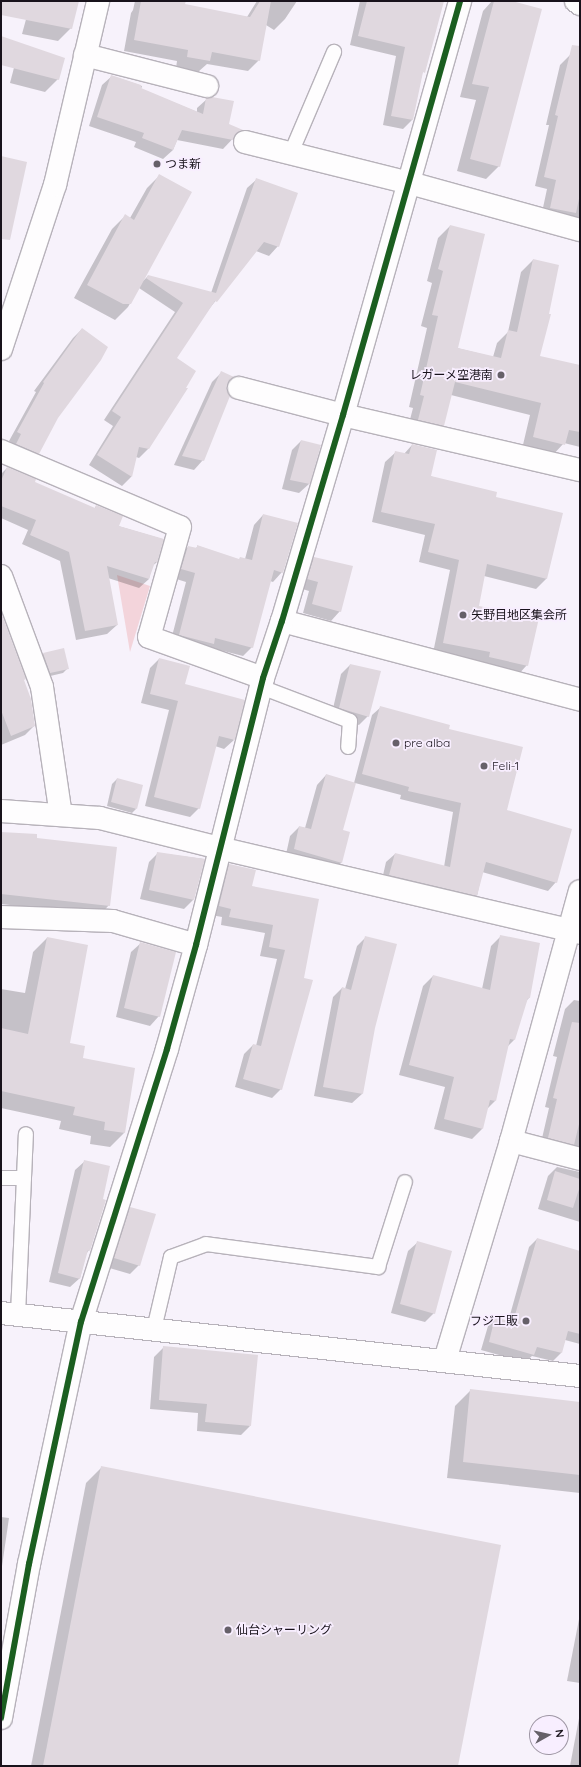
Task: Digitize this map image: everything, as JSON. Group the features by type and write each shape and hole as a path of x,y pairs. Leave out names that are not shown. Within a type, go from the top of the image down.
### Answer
{"street":[{"path":"1,349 54,185 98,1"},
{"path":"1,1718 29,1564 81,1322 168,1049 196,945 219,848 262,682 282,621 410,183 460,1"},
{"path":"576,1 580,4"},
{"path":"85,55 208,86"},
{"path":"245,142 410,183 580,230"},
{"path":"239,388 342,415 580,470"},
{"path":"1,451 180,527 149,637 262,682"},
{"path":"1,576 42,687 62,815"},
{"path":"282,621 580,700"},
{"path":"1,811 100,818 219,848 574,931"},
{"path":"445,1360 574,931 580,891"},
{"path":"1,917 113,921 196,945"},
{"path":"511,1141 580,1159"},
{"path":"10,1314 445,1360 580,1376"}],"lane":[{"path":"291,154 334,52"},
{"path":"262,682 350,721 348,747"},
{"path":"10,1314 24,1178 26,1134"},
{"path":"1,1178 24,1178"},
{"path":"154,1330 172,1257 206,1244 378,1267 405,1182"}],"shaded area":[{"path":"117,575 150,586 130,652"}],"building":[{"path":"1,1 79,1 72,29 1,15"},
{"path":"141,1 186,1 185,4 250,17 260,1 271,1 260,61 212,52 210,61 187,57 188,50 134,40"},
{"path":"367,1 444,1 425,73 423,72 413,120 391,116 405,47 358,36"},
{"path":"494,1 512,1 542,9 500,167 470,159 489,87 472,84"},
{"path":"1,36 65,58 59,80 1,65"},
{"path":"572,45 580,46 580,194 576,213 550,208 556,180 544,177 558,116 555,115"},
{"path":"111,75 141,85 141,88 203,114 206,98 212,97 234,101 229,124 243,130 236,134 233,140 182,130 173,150 142,138 144,133 97,117"},
{"path":"1,156 27,162 10,240 1,239"},
{"path":"159,174 192,192 131,304 123,304 87,285 125,214 134,220"},
{"path":"256,178 298,193 279,247 264,242 217,302 215,301 177,358 196,371 186,388 188,388 149,449 139,447 132,477 97,455 121,417 112,411 183,303 146,278 148,275 216,293"},
{"path":"450,225 485,234 458,348 501,358 508,330 517,332 533,259 559,265 549,314 551,314 540,356 580,365 580,432 569,430 565,445 533,437 541,403 455,382 444,426 418,420 424,396 420,395 438,316 432,315 443,271 438,269"},
{"path":"82,328 108,347 101,360 58,418 39,454 16,444 21,434 17,432 44,383 43,382"},
{"path":"221,371 234,377 227,384 227,391 230,396 204,461 182,456"},
{"path":"301,440 321,445 310,484 290,480"},
{"path":"412,444 437,450 431,476 497,492 496,497 563,513 547,579 487,564 479,606 539,618 528,666 489,657 490,652 443,643 459,560 428,552 435,524 381,512 395,451 409,454"},
{"path":"7,467 36,479 35,482 95,508 96,505 123,516 119,526 164,539 157,563 155,562 149,579 107,566 118,625 85,631 69,552 30,535 36,520 1,506 1,481"},
{"path":"263,514 298,523 283,573 274,570 253,648 215,638 214,644 179,635 195,573 181,569 188,546 197,548 197,545 239,559 240,557 252,560"},
{"path":"314,557 353,566 341,612 312,604 318,582 307,579"},
{"path":"1,612 26,679 24,680 31,699 35,726 11,736 1,710"},
{"path":"64,648 69,669 50,673 43,653"},
{"path":"159,658 190,666 185,684 245,700 235,740 219,736 200,809 154,797 178,701 150,694"},
{"path":"350,664 381,671 369,717 339,708"},
{"path":"380,706 450,725 449,729 523,747 507,810 572,829 557,883 486,862 477,896 389,875 395,853 450,867 461,803 408,791 409,787 362,774"},
{"path":"326,774 356,783 343,830 350,832 342,863 294,849 299,826 311,829"},
{"path":"117,778 143,785 137,809 111,802"},
{"path":"1,832 37,834 37,838 117,847 110,906 1,894"},
{"path":"157,852 205,859 194,900 149,890"},
{"path":"229,864 256,870 252,886 319,899 304,978 313,980 282,1090 243,1079 253,1044 261,1046 285,950 269,947 273,925 229,917 231,909 219,906"},
{"path":"500,935 540,943 530,998 528,998 515,1040 510,1039 496,1101 490,1100 483,1129 444,1119 454,1077 409,1065 433,975 490,990"},
{"path":"365,936 397,944 375,1028 363,1094 323,1087 342,987 351,990"},
{"path":"47,937 88,945 70,1043 85,1046 83,1058 135,1068 125,1133 104,1130 105,1122 73,1115 75,1107 1,1091 1,1028 28,1034"},
{"path":"140,942 176,952 160,1017 124,1008"},
{"path":"572,1022 580,1023 580,1120 574,1145 548,1138 557,1099 553,1098"},
{"path":"84,1160 110,1166 103,1199 106,1200 90,1251 88,1250 80,1279 58,1273"},
{"path":"555,1171 580,1179 580,1186 573,1208 547,1200"},
{"path":"130,1207 156,1214 140,1266 114,1258"},
{"path":"537,1238 580,1251 580,1334 568,1331 562,1353 537,1347 534,1355 489,1342 495,1317 513,1322"},
{"path":"417,1241 452,1251 435,1314 400,1304"},
{"path":"163,1346 258,1355 251,1426 205,1422 207,1404 159,1400"},
{"path":"470,1389 580,1402 580,1475 463,1462"},
{"path":"101,1466 501,1545 458,1766 43,1766"}],"cycle path":[{"path":"1,1718 29,1564 81,1322 167,1049 196,945 263,678 282,621 343,415 460,1"}],"place":[{"name":"つま新","path":"157,164"},
{"name":"レガーメ空港南","path":"501,375"},
{"name":"矢野目地区集会所","path":"463,615"},
{"name":"pre alba","path":"396,743"},
{"name":"Feli-1","path":"484,766"},
{"name":"フジ工販","path":"526,1321"},
{"name":"仙台シャーリング","path":"228,1630"}]}
